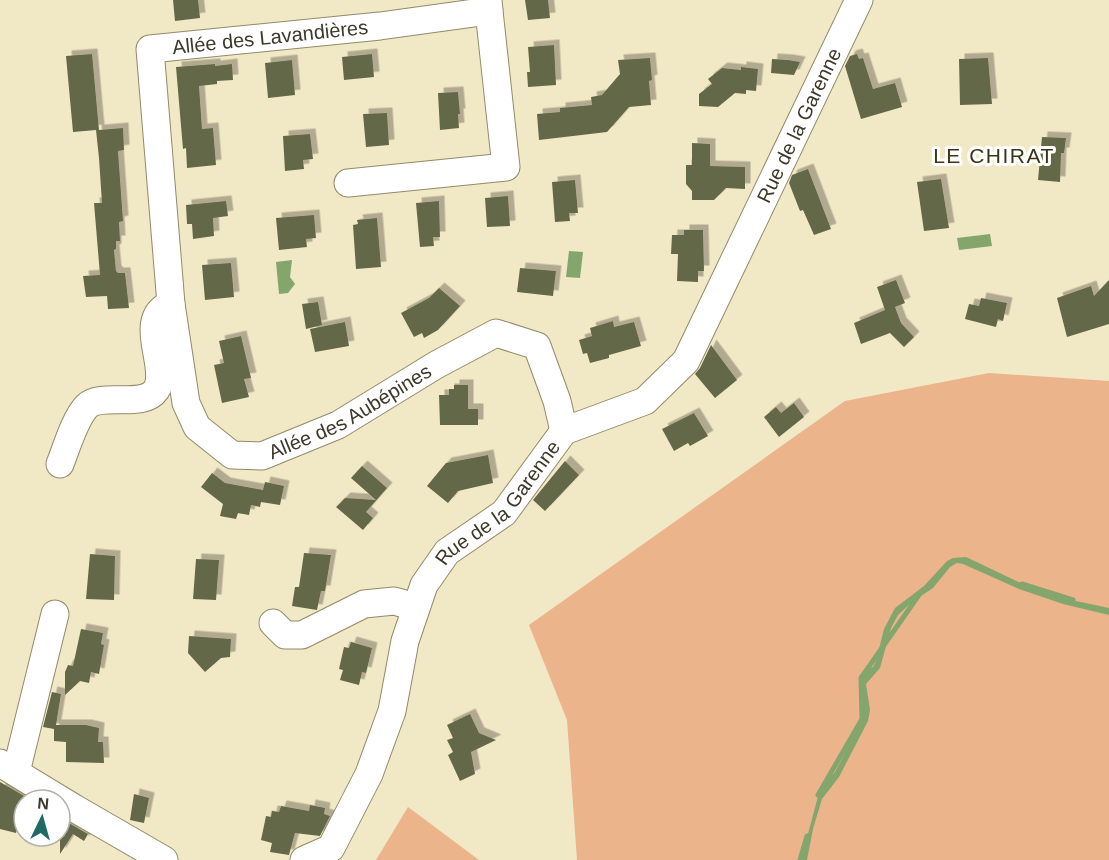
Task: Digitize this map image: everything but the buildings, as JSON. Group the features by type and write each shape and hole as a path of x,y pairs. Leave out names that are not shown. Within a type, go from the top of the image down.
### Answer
{"street":[{"name":"Rue de la Garenne","path":"304,860 331,848 369,774 392,711 405,641 416,607 424,585 447,552 504,513 564,431 645,402 686,361 859,0"},
{"path":"348,183 506,167 489,5"},
{"name":"Allée des Lavandières","path":"171,304 150,49 380,26 489,5"},
{"name":"Allée des Aubépines","path":"171,304 186,403 197,427 232,455 262,456 338,425 436,365 496,333 537,346 557,401 564,431"},
{"path":"60,464 80,416 88,405 97,401 141,398 154,393 161,382 154,329 156,316 160,308 171,304"},
{"path":"273,623 285,635 302,635 364,604 394,601 416,607"},
{"path":"55,614 8,767 164,860"}],"shaded area":[{"path":"990,234 992,246 959,250 957,238"},
{"path":"569,251 583,252 580,278 566,277"},
{"path":"292,260 290,277 295,284 288,293 279,294 276,262"},
{"path":"989,373 1109,381 1109,860 577,860 567,720 529,625 845,401"},
{"path":"966,557 1027,586 1062,598 1109,608 1109,615 1063,604 1019,589 963,564 957,563 950,567 933,588 898,615 891,628 880,668 866,684 870,710 868,721 839,777 822,799 807,860 801,860 820,789 835,772 860,725 863,707 859,692 860,683 865,671 873,667 876,661 884,629 895,608 924,586 947,561"},
{"path":"408,807 479,860 376,860"}],"waterway":[{"path":"1022,584 1073,600"},
{"path":"818,795 862,719 861,678 921,592"},
{"path":"800,860 807,836"}],"district":[{"name":"LE CHIRAT","path":"994,156"}]}
